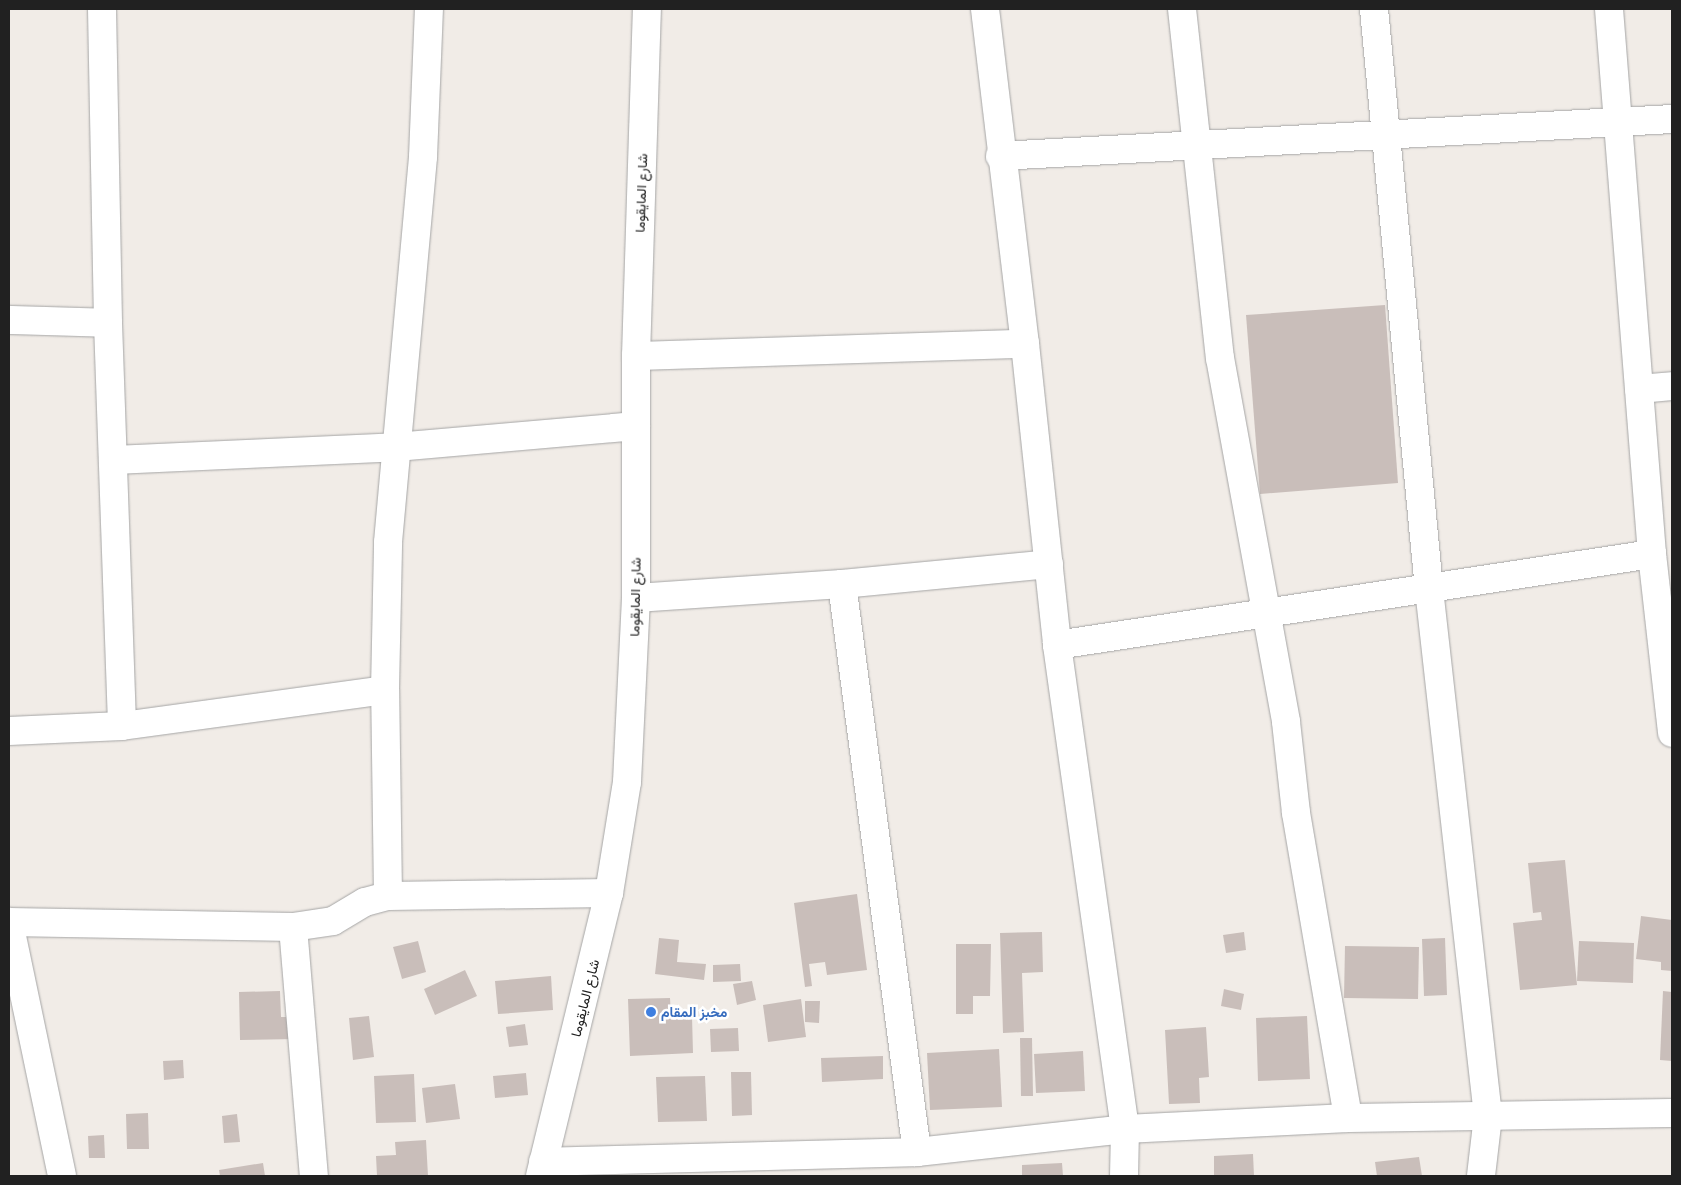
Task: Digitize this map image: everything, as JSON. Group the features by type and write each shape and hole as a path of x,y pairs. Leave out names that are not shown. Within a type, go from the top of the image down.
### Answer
{"street":[{"path":"102,9 108,323 122,726"},
{"path":"388,896 386,690 388,542 423,157 429,9"},
{"name":"شارع المايقوما","path":"541,1169 609,893 627,782 636,598 636,356 647,9"},
{"path":"985,9 1000,156 1025,344 1057,646 1125,1129 1124,1176"},
{"path":"1182,9 1220,358 1267,614 1348,1118"},
{"path":"1374,9 1388,135 1429,589 1488,1116 1481,1176"},
{"path":"1609,9 1616,123 1652,554 1672,733"},
{"path":"1000,156 1672,119"},
{"path":"9,320 108,323"},
{"path":"636,356 1025,344"},
{"path":"1639,389 1672,386"},
{"path":"114,460 396,447 636,426"},
{"path":"1057,646 1652,554"},
{"path":"636,598 842,584 1049,564"},
{"path":"842,584 917,1152"},
{"path":"9,731 122,726 386,690"},
{"path":"62,1176 9,922 293,927 333,921 365,902 388,896 609,893"},
{"path":"293,927 314,1176"},
{"path":"541,1169 917,1152 1125,1129 1348,1118 1672,1113"}],"building":[{"path":"1385,305 1398,483 1260,494 1246,315"},
{"path":"1565,860 1577,985 1520,990 1513,923 1542,920 1541,912 1533,913 1528,863"},
{"path":"857,894 867,970 827,975 825,962 809,964 812,986 805,987 794,903"},
{"path":"1641,916 1672,920 1672,971 1661,970 1661,962 1636,959"},
{"path":"1042,932 1043,972 1022,973 1024,1032 1003,1033 1000,933"},
{"path":"1244,932 1246,950 1226,953 1223,935"},
{"path":"659,938 679,940 677,962 706,964 704,980 655,974"},
{"path":"1445,938 1447,995 1424,996 1422,939"},
{"path":"418,941 426,972 402,979 393,947"},
{"path":"1579,941 1634,943 1633,983 1577,981"},
{"path":"956,944 991,944 990,996 973,996 973,1014 956,1014"},
{"path":"1345,946 1419,947 1418,999 1344,998"},
{"path":"740,964 741,981 713,982 713,965"},
{"path":"465,970 477,996 435,1015 424,989"},
{"path":"551,976 553,1010 498,1014 495,981"},
{"path":"752,981 756,1000 737,1005 733,984"},
{"path":"1224,989 1244,994 1241,1010 1221,1006"},
{"path":"280,991 281,1017 295,1017 296,1039 240,1040 239,992"},
{"path":"1663,991 1672,992 1672,1061 1660,1060"},
{"path":"670,998 671,1017 692,1016 693,1053 630,1056 628,999"},
{"path":"801,999 806,1037 768,1042 763,1005"},
{"path":"805,1001 820,1001 819,1023 805,1022"},
{"path":"369,1016 374,1057 353,1060 349,1018"},
{"path":"1307,1016 1310,1079 1258,1081 1256,1018"},
{"path":"525,1024 528,1045 509,1047 506,1027"},
{"path":"1206,1027 1209,1077 1199,1078 1200,1103 1169,1104 1165,1030"},
{"path":"738,1028 739,1051 711,1052 710,1029"},
{"path":"1020,1038 1032,1038 1033,1096 1021,1096"},
{"path":"999,1049 1002,1107 930,1110 927,1053"},
{"path":"1083,1051 1085,1091 1036,1093 1034,1054"},
{"path":"883,1056 883,1079 822,1082 821,1058"},
{"path":"183,1060 184,1078 164,1080 163,1061"},
{"path":"731,1072 751,1072 752,1115 732,1116"},
{"path":"526,1073 528,1095 495,1098 493,1076"},
{"path":"414,1074 416,1122 376,1123 374,1076"},
{"path":"705,1076 707,1121 658,1122 656,1077"},
{"path":"455,1084 460,1119 426,1123 422,1088"},
{"path":"148,1113 149,1149 127,1149 126,1114"},
{"path":"237,1114 240,1142 224,1143 222,1116"},
{"path":"104,1135 105,1158 89,1158 88,1136"},
{"path":"426,1140 428,1176 377,1176 376,1156 396,1155 395,1142"},
{"path":"1253,1154 1254,1176 1214,1176 1214,1156"},
{"path":"1419,1157 1422,1176 1377,1176 1375,1162"},
{"path":"263,1163 265,1176 220,1176 219,1170"},
{"path":"1062,1163 1063,1176 1022,1176 1022,1165"}],"place":[{"name":"مخبز المقام","path":"651,1012"}]}
